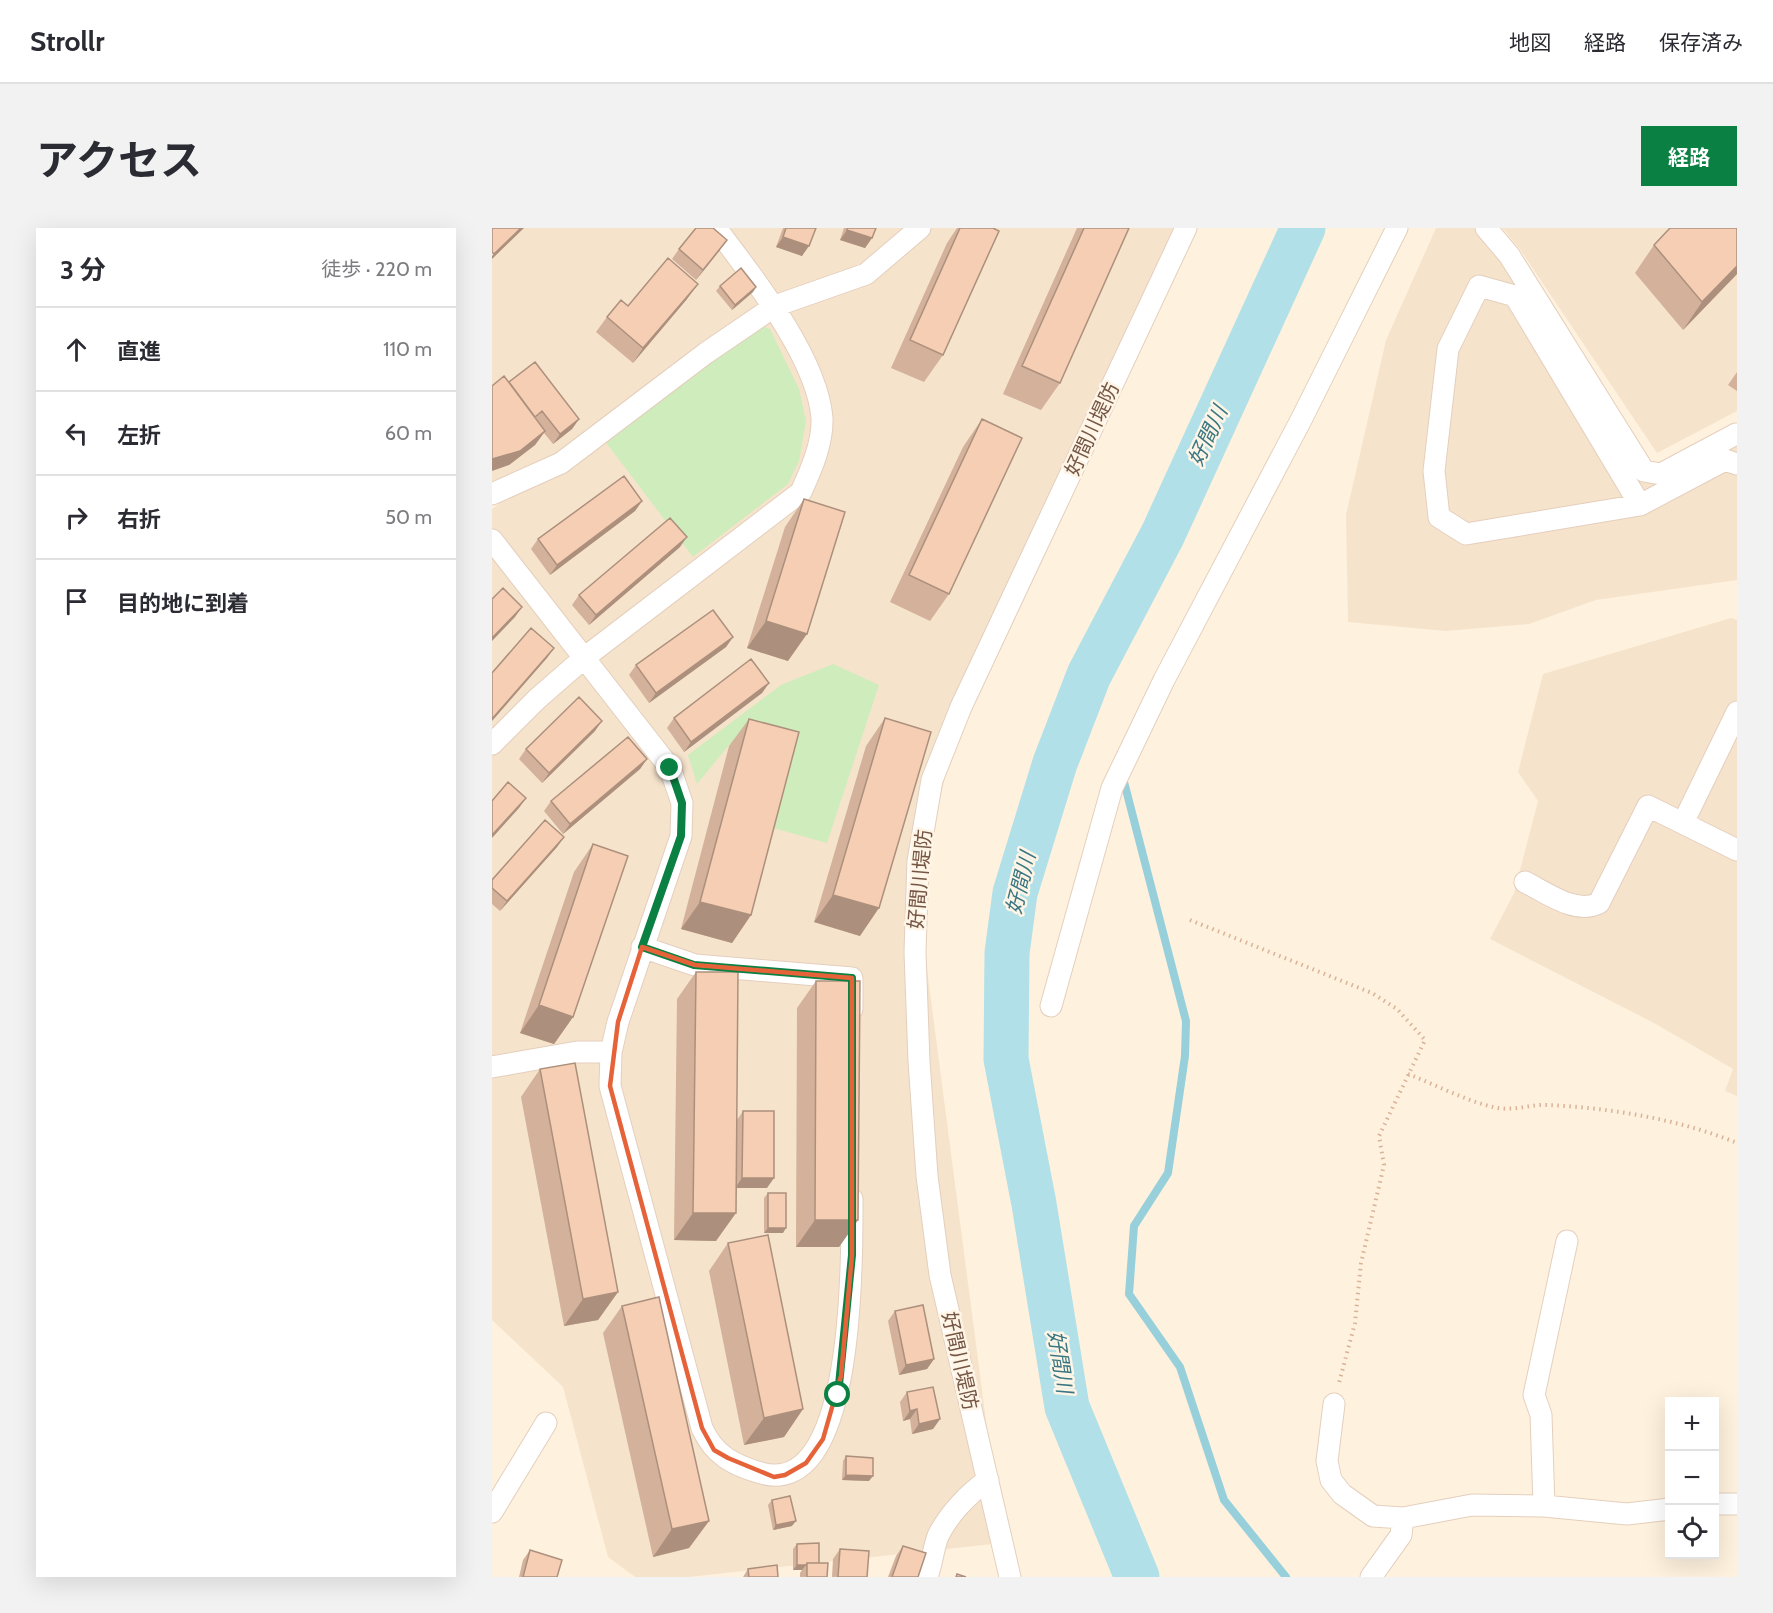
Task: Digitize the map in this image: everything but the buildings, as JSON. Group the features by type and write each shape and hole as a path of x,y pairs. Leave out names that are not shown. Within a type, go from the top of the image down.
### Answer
{"street":[{"path":"492,744 537,699 584,658 801,492 813,466 822,419 813,382 775,306 716,228"},
{"path":"492,494 561,464 706,353 775,306 866,274 920,228"},
{"name":"好間川堤防","path":"1010,1577 940,1275 927,1176 919,1061 915,952 918,861 933,780 961,707 1186,228"},
{"path":"1051,1006 1112,788 1164,680 1397,228"},
{"path":"1486,228 1509,255 1644,471 1661,474 1736,434"},
{"path":"1640,505 1515,296 1479,286 1449,349 1434,471 1439,517 1466,534 1640,505 1725,460 1737,464"},
{"path":"492,540 670,768 682,803 681,836 642,947 611,1052 610,1086 702,1428 714,1450 748,1469 774,1477 798,1468 814,1454 823,1439 838,1395 852,1255 852,1174"},
{"path":"1683,823 1737,712"},
{"path":"1525,882 1577,906 1589,908 1599,903 1648,806 1737,850"},
{"path":"642,947 694,965 852,978 852,1024"},
{"path":"492,1067 577,1052 611,1052"},
{"path":"1544,1506 1541,1415 1534,1395 1567,1241"},
{"path":"1334,1404 1327,1461 1331,1480 1342,1494 1373,1516 1403,1518 1472,1505 1544,1506 1627,1514 1665,1510"},
{"path":"492,1512 546,1423"},
{"path":"927,1577 937,1538 946,1522 974,1490 988,1479"},
{"path":"1719,1504 1737,1504"},
{"path":"1371,1577 1401,1535 1403,1518"}],"path":[{"path":"1190,920 1372,993 1397,1009 1425,1040 1379,1136 1384,1165 1361,1263 1355,1323 1334,1404"},
{"path":"1408,1074 1494,1107 1510,1109 1546,1104 1615,1112 1712,1132 1737,1143"}],"highlighted area":[{"path":"642,947 695,965 852,978 852,1255 841,1376 823,1439 806,1463 785,1475 774,1477 728,1458 714,1450 702,1428 610,1086 618,1022"}],"shaded area":[{"path":"492,228 1186,228 964,699 917,893 1002,1543 689,1577 635,1577 608,1557 563,1387 492,1320 492,509 539,475 492,503"},
{"path":"1436,228 1484,228 1649,463 1658,463 1730,425 1737,430 1737,580 1596,600 1529,624 1446,631 1348,622 1346,515 1386,340"},
{"path":"1502,228 1737,228 1737,411 1657,453 1519,248"},
{"path":"1731,618 1737,620 1737,1096 1725,1091 1733,1069 1654,1023 1490,939 1514,893 1538,801 1518,772 1543,674"}],"green space":[{"path":"762,326 770,329 799,389 806,421 799,461 788,484 693,557 604,440"},
{"path":"833,664 879,685 827,843 766,826 787,734 730,744 697,784 688,755 781,685"}],"waterway":[{"name":"好間川","path":"1137,1577 1067,1407 1034,1204 1006,1059 1007,953 1015,893 1055,763 1089,675 1163,534 1303,228"},
{"path":"1123,778 1186,1021 1185,1056 1168,1173 1134,1226 1129,1294 1180,1367 1224,1500 1286,1577"}],"route":[{"path":"670,768 682,803 681,836 642,947 694,965 852,978 852,1255 838,1395"}]}
